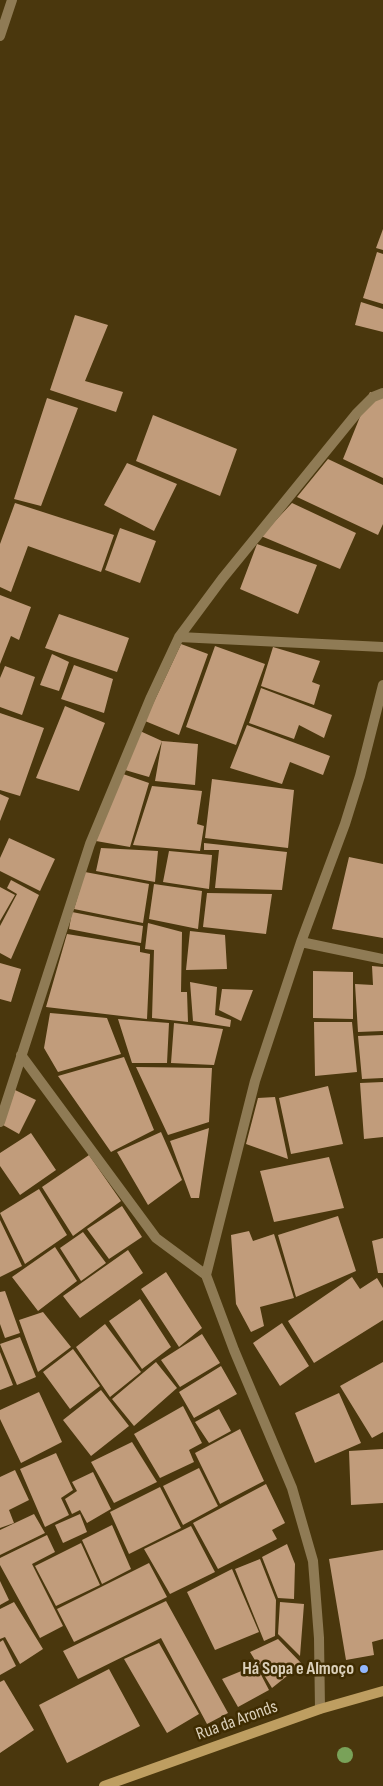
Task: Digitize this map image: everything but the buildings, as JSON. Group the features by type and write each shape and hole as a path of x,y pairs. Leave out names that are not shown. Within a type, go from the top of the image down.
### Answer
{"street":[{"path":"0,36 12,0"},
{"path":"0,1122 90,844 150,697 179,637 222,579 357,413 373,398 383,394"},
{"path":"179,637 383,647"},
{"path":"320,1709 319,1638 314,1561 292,1488 234,1350 206,1275 255,1081 302,942 329,872 360,776 383,685"},
{"path":"302,942 383,958"},
{"path":"21,1055 152,1232 170,1250 206,1275"},
{"name":"Rua da Aronds","path":"104,1786 320,1709 383,1691"}],"place":[{"name":"Há Sopa e Almoço","path":"364,1669"}]}
